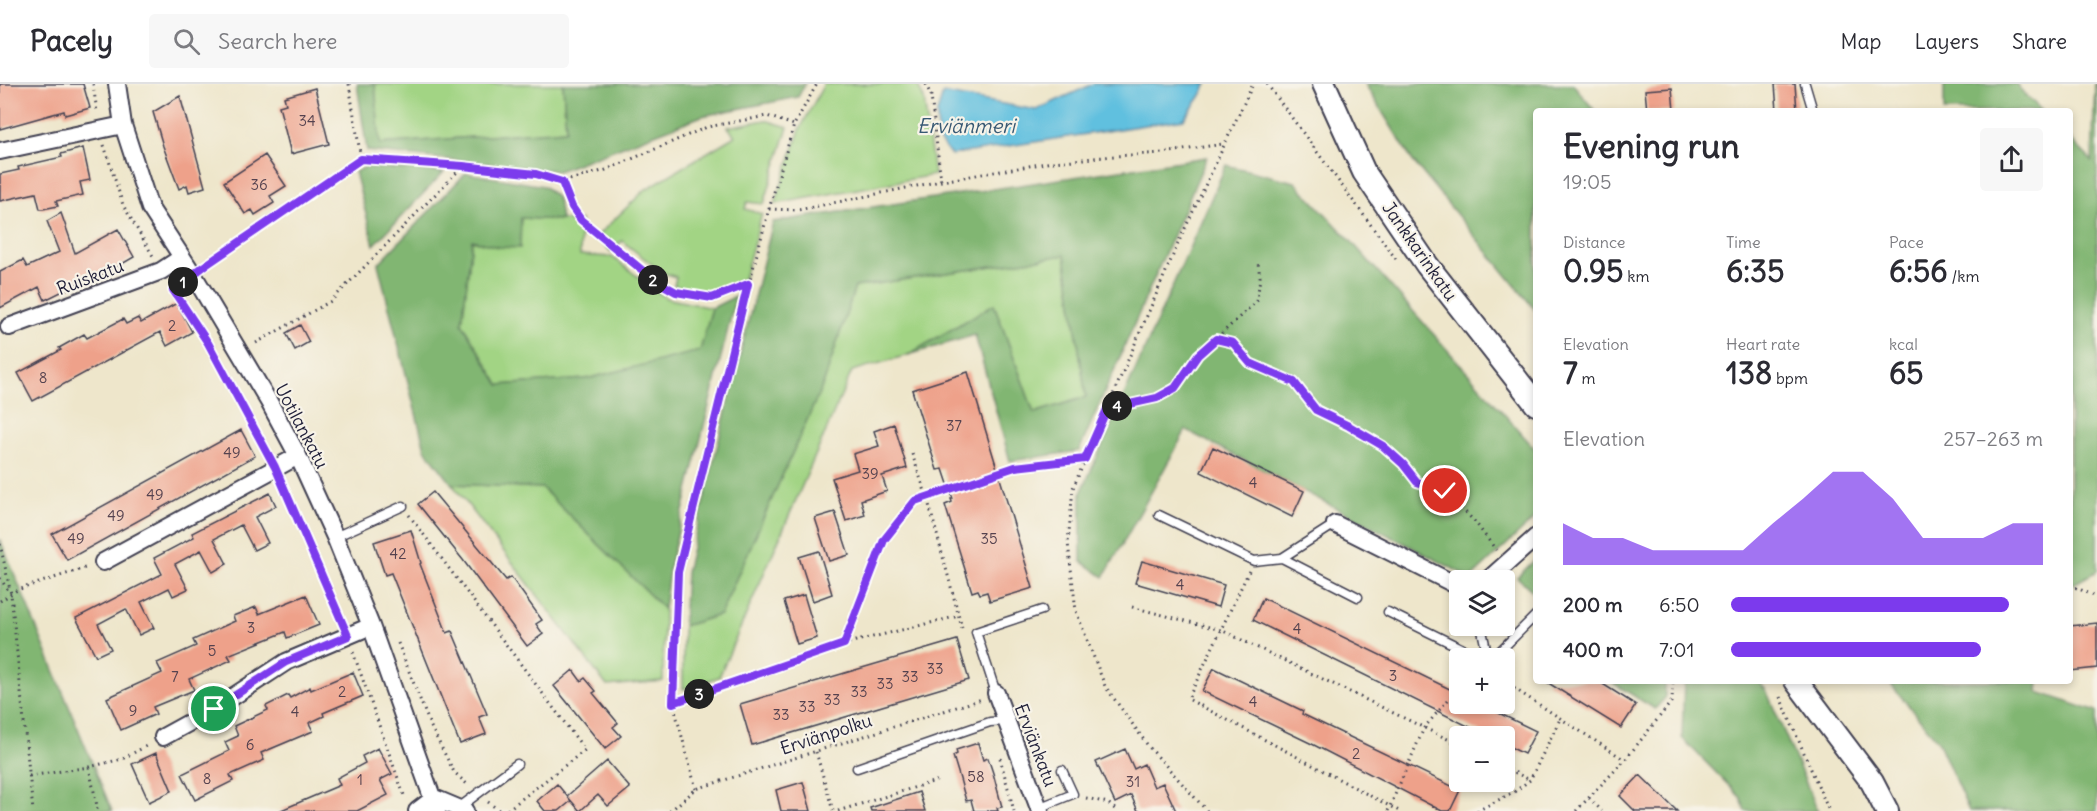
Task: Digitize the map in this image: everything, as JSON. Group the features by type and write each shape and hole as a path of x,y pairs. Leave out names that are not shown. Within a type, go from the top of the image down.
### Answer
{"street":[{"name":"Uotilankatu","path":"117,84 123,125 150,208 193,274 269,402 298,456 335,537 371,626 435,804"},
{"name":"Jankkarinkatu","path":"1324,84 1364,171 1427,265 1533,400"},
{"path":"0,151 123,125"},
{"name":"Ruiskatu","path":"9,327 162,271 181,258"},
{"path":"103,562 298,456"},
{"path":"1335,524 1449,581"},
{"path":"1499,570 1533,540"},
{"path":"163,737 214,709 286,662 371,626"},
{"path":"1787,687 1872,782 1887,811"},
{"name":"Erviänkatu","path":"996,693 1039,809"},
{"path":"411,806 435,804 462,809"}],"lane":[{"path":"1805,84 1812,108"},
{"path":"335,537 403,506"},
{"path":"1159,515 1254,561 1282,558 1335,524"},
{"path":"1282,558 1358,597"},
{"path":"996,693 976,632 1042,610"},
{"path":"1388,612 1461,648"},
{"path":"1503,648 1533,618"},
{"path":"857,768 990,722 1005,721"},
{"path":"462,809 517,764"},
{"path":"1039,809 1073,794 1062,770"}],"path":[{"path":"93,84 100,131 123,205 173,290 208,343 275,467 348,636 411,806"},
{"path":"349,84 361,159"},
{"path":"696,789 673,703 678,572 748,284 769,209 794,125 817,84"},
{"path":"926,84 931,96 941,181"},
{"path":"1208,811 1149,747 1105,686 1076,611 1068,543 1073,488 1223,144 1253,84"},
{"path":"173,290 361,159 536,174 562,182 606,170 707,127 767,116 794,125"},
{"path":"769,209 798,210 941,181 1053,162 1163,153 1223,144"},
{"path":"256,343 331,302 463,166"},
{"path":"562,182 572,207 581,220 653,279 676,292 712,298 748,284"},
{"path":"1107,409 1157,398 1175,388 1198,355 1257,301 1260,277 1258,263"},
{"path":"1216,339 1233,343 1250,363 1294,382 1316,410 1383,446 1403,464 1417,482 1445,491 1475,522 1506,564"},
{"path":"912,454 927,497 964,634"},
{"path":"844,644 884,540 915,501 1015,467 1085,459"},
{"path":"403,506 585,750 506,811"},
{"path":"0,544 10,594 33,811"},
{"path":"1254,561 1188,699 1399,811"},
{"path":"0,601 17,590 103,562"},
{"path":"0,579 10,594"},
{"path":"2073,586 2097,597"},
{"path":"1132,608 1221,630 1449,740"},
{"path":"673,703 844,644 959,616"},
{"path":"1576,811 1625,760 1672,701 1673,684"},
{"path":"1787,687 1828,811"},
{"path":"1515,689 1625,760"},
{"name":"Erviänpolku","path":"670,811 696,789 996,693"},
{"path":"1388,811 1424,728 1449,699"},
{"path":"1477,811 1514,792 1530,780 1562,717"},
{"path":"29,776 89,767 122,759 163,737"},
{"path":"815,752 833,811"},
{"path":"89,767 98,811"},
{"path":"1515,772 1530,780"},
{"path":"838,811 939,780"},
{"path":"1073,794 1108,803 1117,811"},
{"path":"1589,798 1602,811"}],"green space":[{"path":"357,84 375,84 380,144 566,130 563,84 805,84 798,97 702,116 558,171 367,151"},
{"path":"375,84 563,84 566,130 379,144"},
{"path":"824,84 917,84 924,99 934,175 775,204 800,129"},
{"path":"1365,84 1573,84 1593,108 1533,108 1533,307 1412,160"},
{"path":"1944,84 2015,84 2039,108 1944,108"},
{"path":"2095,84 2097,84 2097,571 2073,584 2073,142 2092,161"},
{"path":"765,120 788,127 764,204 747,202 745,209 762,214 744,278 715,294 674,286 676,277 663,273 622,241 611,252 596,237 646,189 735,136 728,127"},
{"path":"1207,157 1079,451 1010,461 975,335 908,355 994,304 1034,413 1086,397 1065,255 855,287 824,382 720,615 683,626 686,572 773,222"},
{"path":"1226,165 1295,182 1351,241 1533,447 1533,520 1480,570 1456,570 1186,430 1104,577 1081,561 1081,493"},
{"path":"365,167 444,172 374,245 355,172"},
{"path":"466,173 544,186 558,199 561,220 521,218 520,248 498,247 472,240 462,323 499,385 586,379 700,351 712,308 736,296 670,564 664,609 542,488 452,484 425,449 378,264"},
{"path":"521,218 581,221 580,255 612,257 666,298 712,308 700,351 586,379 499,385 462,323 472,240 498,247"},
{"path":"1065,255 1086,397 1034,413 994,304 908,355 852,371 719,677 683,689 683,626 720,615 824,382 855,287"},
{"path":"452,484 542,488 664,609 663,681 607,686"},
{"path":"0,539 112,811 0,811"},
{"path":"1533,562 1533,591 1517,577"},
{"path":"1615,684 1665,684 1665,698 1655,709"},
{"path":"1684,684 1761,684 1766,690 1818,811 1745,811 1741,798 1682,738"},
{"path":"1890,684 2039,684 2038,692 2097,712 2097,811 1969,811 1938,741"}],"water":[{"name":"Erviänmeri","path":"1093,84 1207,84 1184,119 951,155 938,139 937,113 943,93 1036,110"}],"building":[{"path":"0,84 83,84 90,108 65,115 64,111 0,129"},
{"path":"1775,84 1795,84 1797,108 1777,108"},
{"path":"315,88 329,144 291,154 279,106 286,104 284,97"},
{"path":"1672,88 1674,108 1647,108 1645,90"},
{"path":"180,96 205,187 189,192 187,185 179,189 153,112"},
{"path":"83,148 90,180 80,182 83,195 56,201 58,206 43,209 40,209 36,193 0,201 0,174 19,170 18,167 62,157 61,154"},
{"path":"265,155 286,186 270,196 274,203 255,215 252,210 245,214 224,182"},
{"path":"61,213 75,253 118,229 134,257 91,282 89,278 45,300 39,287 0,308 0,272 23,260 27,267 59,252 47,221"},
{"path":"177,303 192,332 167,346 160,332 33,401 18,373 61,350 59,348 84,334 87,338 123,319 126,324 138,318 141,323"},
{"path":"300,325 309,342 295,350 286,333"},
{"path":"968,372 1033,588 990,601 987,592 980,594 978,590 972,592 945,505 953,499 943,469 937,470 912,390"},
{"path":"894,424 907,468 882,476 887,491 861,500 865,515 846,521 832,478 858,470 853,454 879,446 874,431"},
{"path":"241,430 255,456 67,560 52,534"},
{"path":"1213,447 1304,491 1292,517 1201,472"},
{"path":"433,492 506,580 511,577 542,620 536,624 543,634 527,646 418,504"},
{"path":"270,493 276,506 255,517 268,543 254,550 241,525 214,539 227,564 213,572 201,550 175,564 188,589 173,596 169,588 141,602 154,628 139,635 126,609 98,624 111,649 96,656 76,618 162,574 154,558 194,537 192,533"},
{"path":"835,512 849,555 829,561 815,518"},
{"path":"411,530 420,564 447,633 452,631 487,714 479,717 486,734 460,744 391,573 385,575 374,542"},
{"path":"819,551 832,594 813,601 799,557"},
{"path":"1142,561 1224,585 1218,607 1135,583"},
{"path":"306,595 319,625 287,638 285,632 228,655 231,660 189,679 194,690 153,707 156,714 121,730 107,698 162,673 157,663 196,646 193,640 235,621 233,616 256,607 259,614"},
{"path":"804,595 817,638 797,644 784,601"},
{"path":"1263,598 1449,689 1449,714 1501,714 1536,731 1524,754 1515,750 1515,726 1468,726 1253,620"},
{"path":"2097,623 2097,668 2073,671 2073,626"},
{"path":"957,640 969,680 752,745 740,704"},
{"path":"1214,668 1303,711 1302,714 1449,785 1449,792 1459,792 1450,811 1442,811 1202,691"},
{"path":"573,670 581,681 585,678 596,691 593,693 618,723 613,727 621,736 605,749 554,686"},
{"path":"353,672 363,696 323,713 324,716 309,723 313,731 261,753 264,760 230,775 233,781 195,800 182,774 229,751 225,742 238,736 234,726 268,710 266,706 288,695 290,698 310,687 311,690"},
{"path":"1550,684 1603,684 1636,705 1621,728"},
{"path":"978,743 983,760 988,758 993,773 1002,807 997,808 998,811 974,811 971,800 966,801 953,756 957,754 956,750"},
{"path":"378,748 392,774 380,780 388,795 357,811 279,811 340,785 337,778 365,763 362,756"},
{"path":"1125,749 1134,769 1144,764 1154,787 1163,783 1176,811 1138,811 1131,795 1115,803 1096,762"},
{"path":"156,753 172,791 149,802 132,764"},
{"path":"607,761 630,788 608,806 598,795 580,811 567,796"},
{"path":"1640,775 1677,811 1635,811 1620,796"},
{"path":"803,782 811,811 781,811 776,790"},
{"path":"557,784 571,801 559,811 545,811 537,801"},
{"path":"919,792 925,811 871,811 870,808"}],"route":[{"path":"214,709 286,662 348,636 275,467 250,417 208,343 173,290 361,159 536,174 562,182 572,207 581,220 653,279 676,292 712,298 748,284 678,572 673,703 844,644 884,540 915,501 1015,467 1085,459 1107,409 1157,398 1175,388 1198,355 1216,339 1233,343 1250,363 1294,382 1316,410 1383,446 1403,464 1417,482 1445,491"}]}
